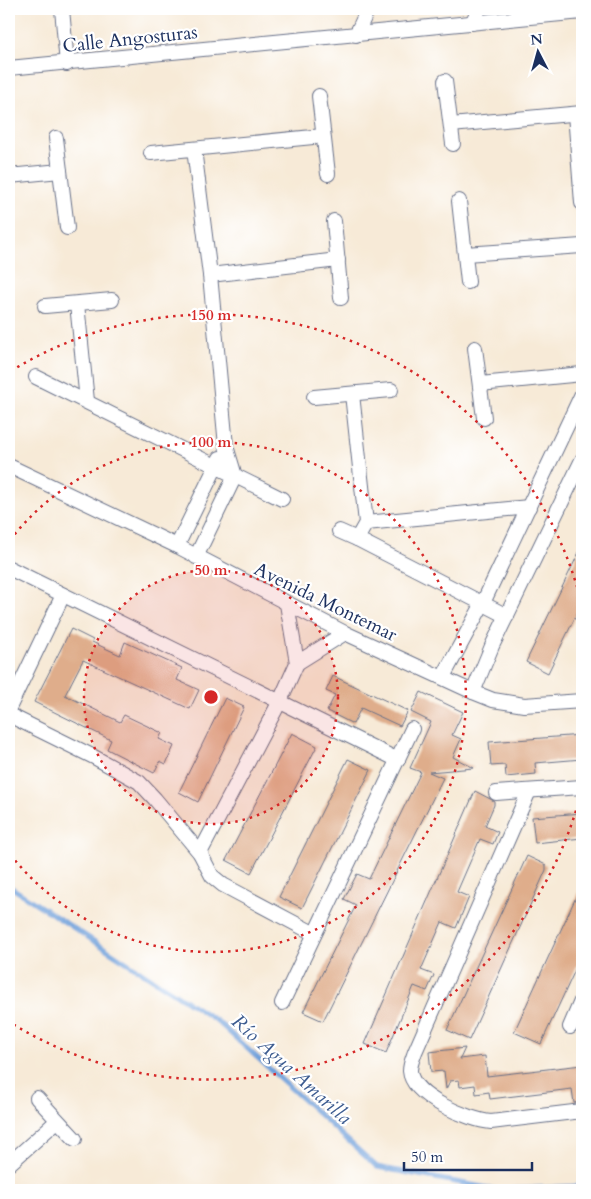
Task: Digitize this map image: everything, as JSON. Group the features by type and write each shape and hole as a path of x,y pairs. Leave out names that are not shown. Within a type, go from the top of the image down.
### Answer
{"street":[{"path":"62,9 67,64"},
{"path":"356,35 368,9"},
{"path":"472,23 479,9"},
{"name":"Calle Angosturas","path":"9,68 67,64 582,12"},
{"path":"445,82 453,144"},
{"path":"319,96 328,174"},
{"path":"451,125 579,113 582,203"},
{"path":"151,153 323,136"},
{"path":"56,138 67,228"},
{"path":"194,149 210,275 226,446 235,476 196,557"},
{"path":"9,176 60,171"},
{"path":"460,201 468,282"},
{"path":"334,221 341,298"},
{"path":"465,254 582,246"},
{"path":"210,275 338,260"},
{"path":"46,306 112,300"},
{"path":"77,304 87,401"},
{"path":"475,348 484,418"},
{"path":"480,384 582,374"},
{"path":"36,377 282,499"},
{"path":"314,397 391,390"},
{"path":"352,394 366,523 356,540"},
{"path":"443,677 482,605 582,394"},
{"path":"177,546 226,446"},
{"path":"473,692 492,646 582,460"},
{"name":"Avenida Montemar","path":"9,466 177,546 287,604 473,692 493,700 524,705 582,700"},
{"path":"366,523 529,507"},
{"path":"339,531 507,616"},
{"path":"9,568 398,760"},
{"path":"9,708 63,595"},
{"path":"200,853 280,701 297,662 287,604"},
{"path":"297,662 345,632"},
{"path":"9,715 94,757 139,782 160,804 200,853 212,876 223,885 313,934"},
{"path":"282,1002 412,730"},
{"path":"496,793 582,787"},
{"path":"529,791 414,1052 410,1072 413,1081 427,1096 467,1116 483,1121 491,1122 582,1111"},
{"path":"570,1027 582,999"},
{"path":"37,1098 75,1139"},
{"path":"9,1164 57,1120"}],"building":[{"path":"582,546 582,603 548,673 526,662"},
{"path":"71,629 93,640 92,642 120,655 125,642 182,668 177,680 199,690 190,709 83,660 65,695 120,722 124,715 162,733 159,739 174,746 166,764 160,761 154,773 107,749 111,740 34,702"},
{"path":"333,676 408,711 400,726 361,708 353,724 327,711 335,695 326,691"},
{"path":"421,692 463,712 452,735 461,739 453,757 474,768 429,772 443,778 323,1021 303,1012 356,905 344,899 357,874 369,879 421,772 410,768 431,722 411,712"},
{"path":"225,698 244,707 198,802 179,792"},
{"path":"292,733 317,746 251,873 226,860"},
{"path":"582,735 582,759 535,763 536,774 506,777 505,765 491,766 489,742"},
{"path":"348,759 371,770 302,908 279,897"},
{"path":"475,791 494,801 485,826 498,832 493,844 480,839 457,892 469,897 456,928 442,922 421,970 434,975 427,991 414,986 386,1053 365,1044"},
{"path":"582,813 582,838 535,843 532,817"},
{"path":"527,856 546,865 546,870 469,1040 447,1030"},
{"path":"582,884 582,955 541,1044 514,1032"},
{"path":"465,1048 460,1059 485,1056 487,1076 582,1065 582,1102 574,1103 572,1089 490,1099 489,1092 476,1094 475,1085 460,1087 459,1080 450,1081 446,1089 444,1071 431,1072 429,1052"}],"waterway":[{"name":"Río Agua Amarilla","path":"9,886 217,1021 377,1167 498,1190 582,1186"}]}
